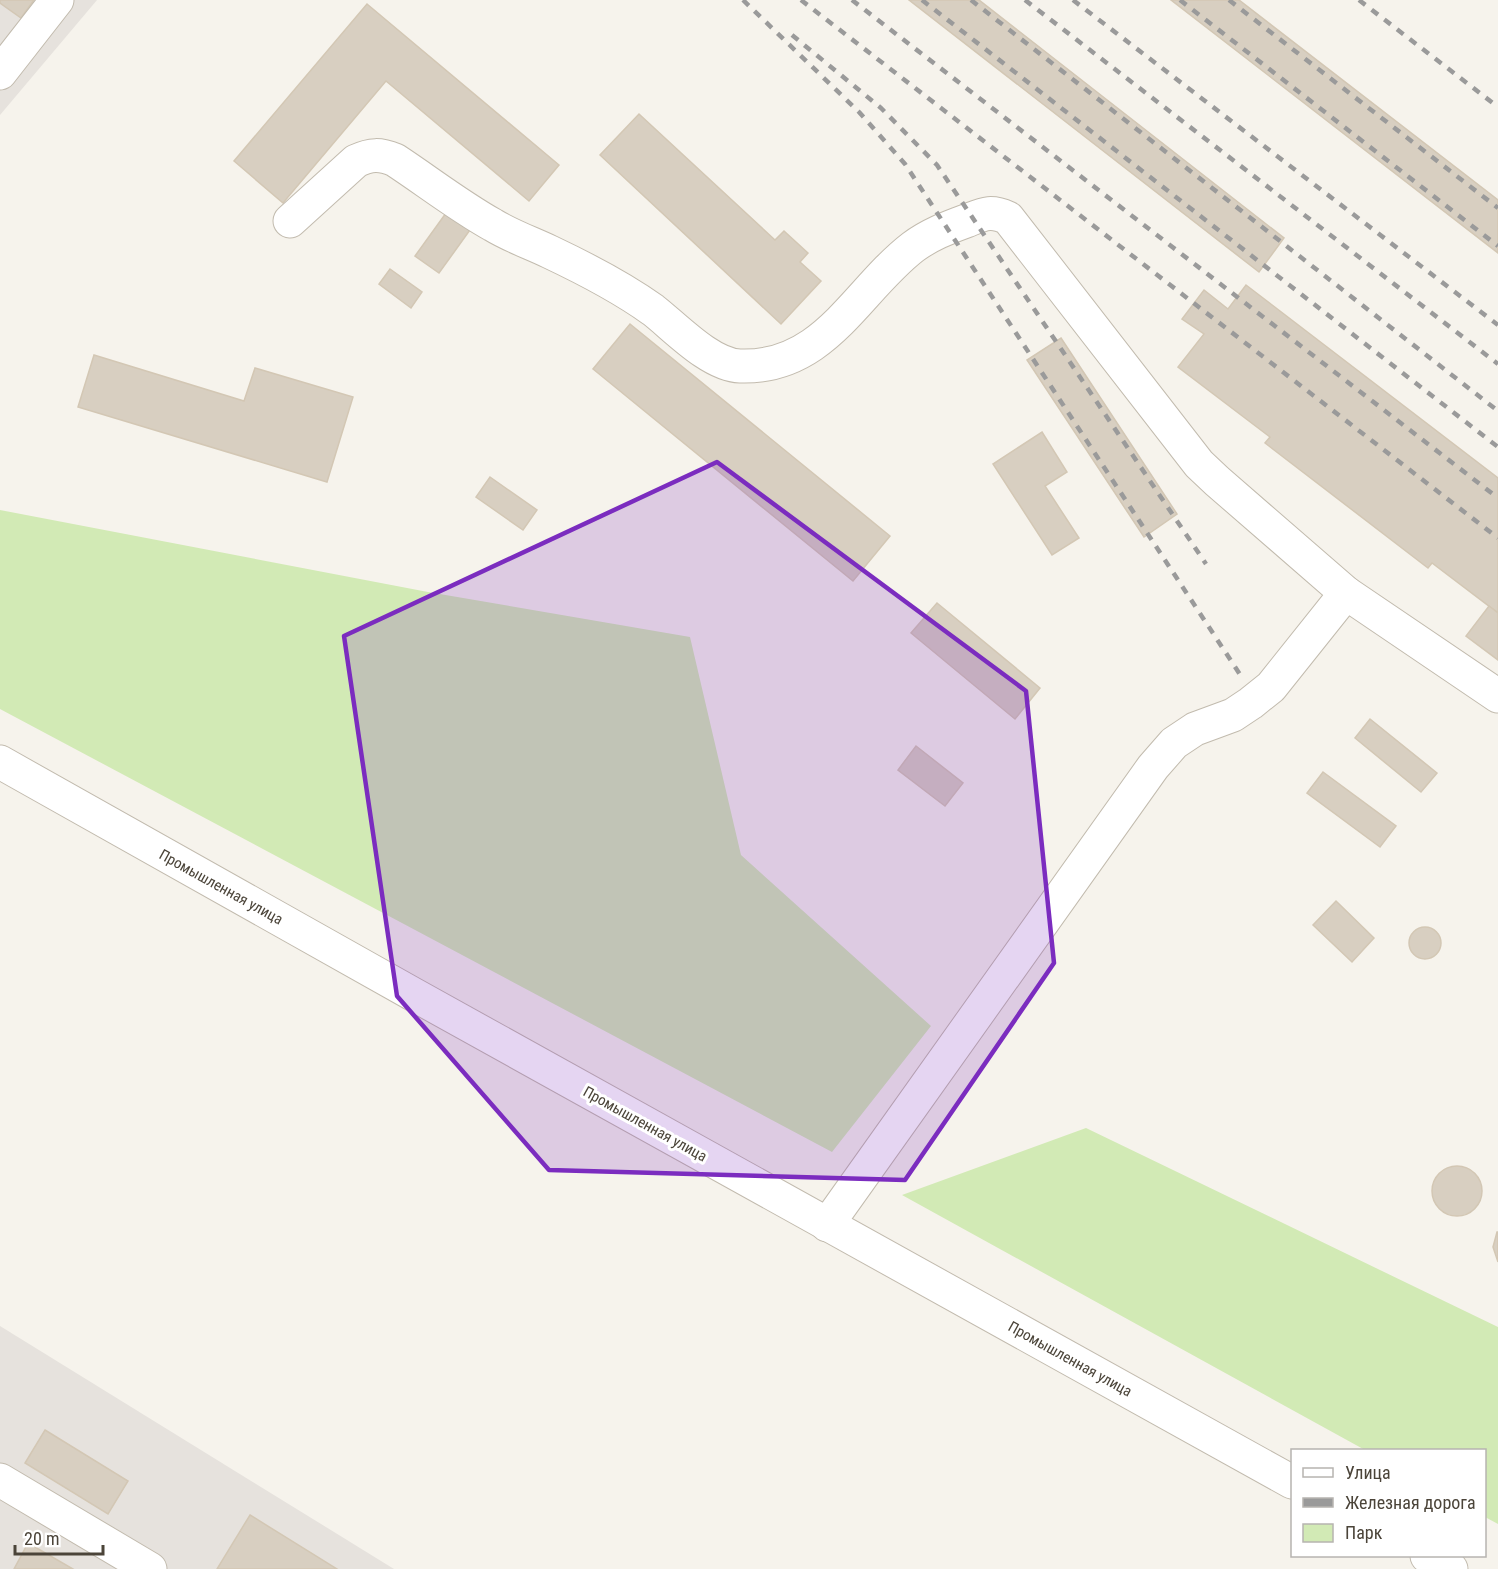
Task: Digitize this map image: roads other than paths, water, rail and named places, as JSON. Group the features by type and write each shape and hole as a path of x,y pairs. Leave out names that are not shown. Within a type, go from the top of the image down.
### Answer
{"street":[{"path":"0,73 57,0"},
{"path":"290,221 356,161 368,155 382,154 395,160 493,225 599,276 652,310 706,352 723,362 738,366 769,363 801,351 835,328 897,261 913,247 948,228 988,212 1001,215 1008,218 1199,464 1236,499 1346,592 1498,696"},
{"path":"827,1225 1153,767 1174,743 1195,729 1233,715 1271,687 1346,592"},
{"name":"Промышленная улица","path":"0,762 827,1225 1291,1481"},
{"path":"0,1480 150,1569"},
{"path":"1428,1557 1451,1569"}],"railway":[{"path":"743,0 859,112 905,164 1243,679"},
{"path":"801,0 1498,538"},
{"path":"852,0 1498,498"},
{"path":"922,0 1498,447"},
{"path":"971,0 1498,411"},
{"path":"1025,0 1498,364"},
{"path":"1073,0 1498,325"},
{"path":"1180,0 1498,246"},
{"path":"1229,0 1498,208"},
{"path":"1359,0 1498,107"},
{"path":"792,35 881,108 937,165 1206,564"}]}
